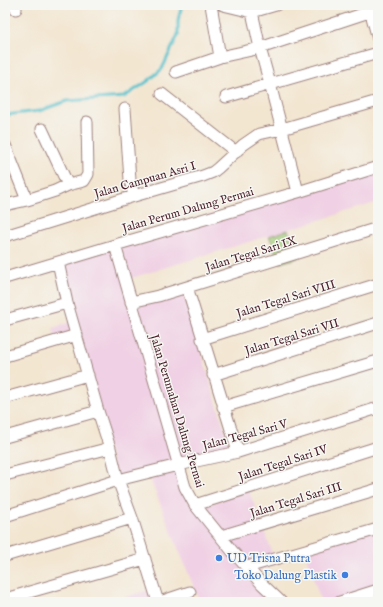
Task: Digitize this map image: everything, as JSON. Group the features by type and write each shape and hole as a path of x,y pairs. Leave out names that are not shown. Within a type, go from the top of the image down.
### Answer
{"street":[{"path":"211,5 220,57"},
{"path":"223,5 252,12 276,5"},
{"path":"176,72 220,57 260,48 372,9 378,39"},
{"path":"252,12 298,192"},
{"path":"226,97 378,53"},
{"path":"162,94 236,152"},
{"name":"Jalan Campuan Asri I","path":"5,236 203,176 213,172 243,145 259,134 282,129 378,101"},
{"path":"125,109 130,180 134,196"},
{"path":"5,205 27,200 68,185 84,181 87,176 87,122"},
{"path":"42,129 68,185"},
{"path":"5,145 27,200"},
{"name":"Jalan Perum Dalung Permai","path":"5,278 378,167"},
{"name":"Jalan Tegal Sari IX","path":"131,302 158,296 378,228"},
{"name":"Jalan Perumahan Dalung Permai","path":"115,245 185,487 195,504 232,552 281,602"},
{"path":"58,262 67,303 118,480 159,602 190,592"},
{"name":"Jalan Tegal Sari VIII","path":"202,338 378,284"},
{"path":"187,287 238,452"},
{"path":"5,320 67,303"},
{"name":"Jalan Tegal Sari VII","path":"213,375 378,324"},
{"path":"5,356 77,335"},
{"path":"223,407 378,361"},
{"path":"5,398 88,375"},
{"name":"Jalan Tegal Sari V","path":"5,516 118,480 238,452 378,408"},
{"path":"5,437 98,412"},
{"name":"Jalan Tegal Sari IV","path":"195,504 378,447"},
{"path":"5,475 110,448"},
{"name":"Jalan Tegal Sari III","path":"221,536 378,489"},
{"path":"5,556 132,518"},
{"path":"247,567 378,528"},
{"path":"5,599 145,559"},
{"path":"340,602 378,590"}],"shaded area":[{"path":"378,165 378,202 128,279 129,308 183,292 232,454 173,467 196,510 248,489 276,564 245,574 274,602 200,602 149,476 119,485 75,337 57,343 53,328 71,322 55,261"},
{"path":"378,527 378,588 334,602 321,602 304,550"},
{"path":"152,589 156,602 110,602"}],"green space":[{"path":"288,230 298,258 280,263 269,236"}],"waterway":[{"path":"5,115 39,111 67,101 124,97 148,81 162,69 178,35 178,20 182,5"}],"place":[{"name":"UD Trisna Putra","path":"219,558"},
{"name":"Toko Dalung Plastik","path":"345,575"}]}
